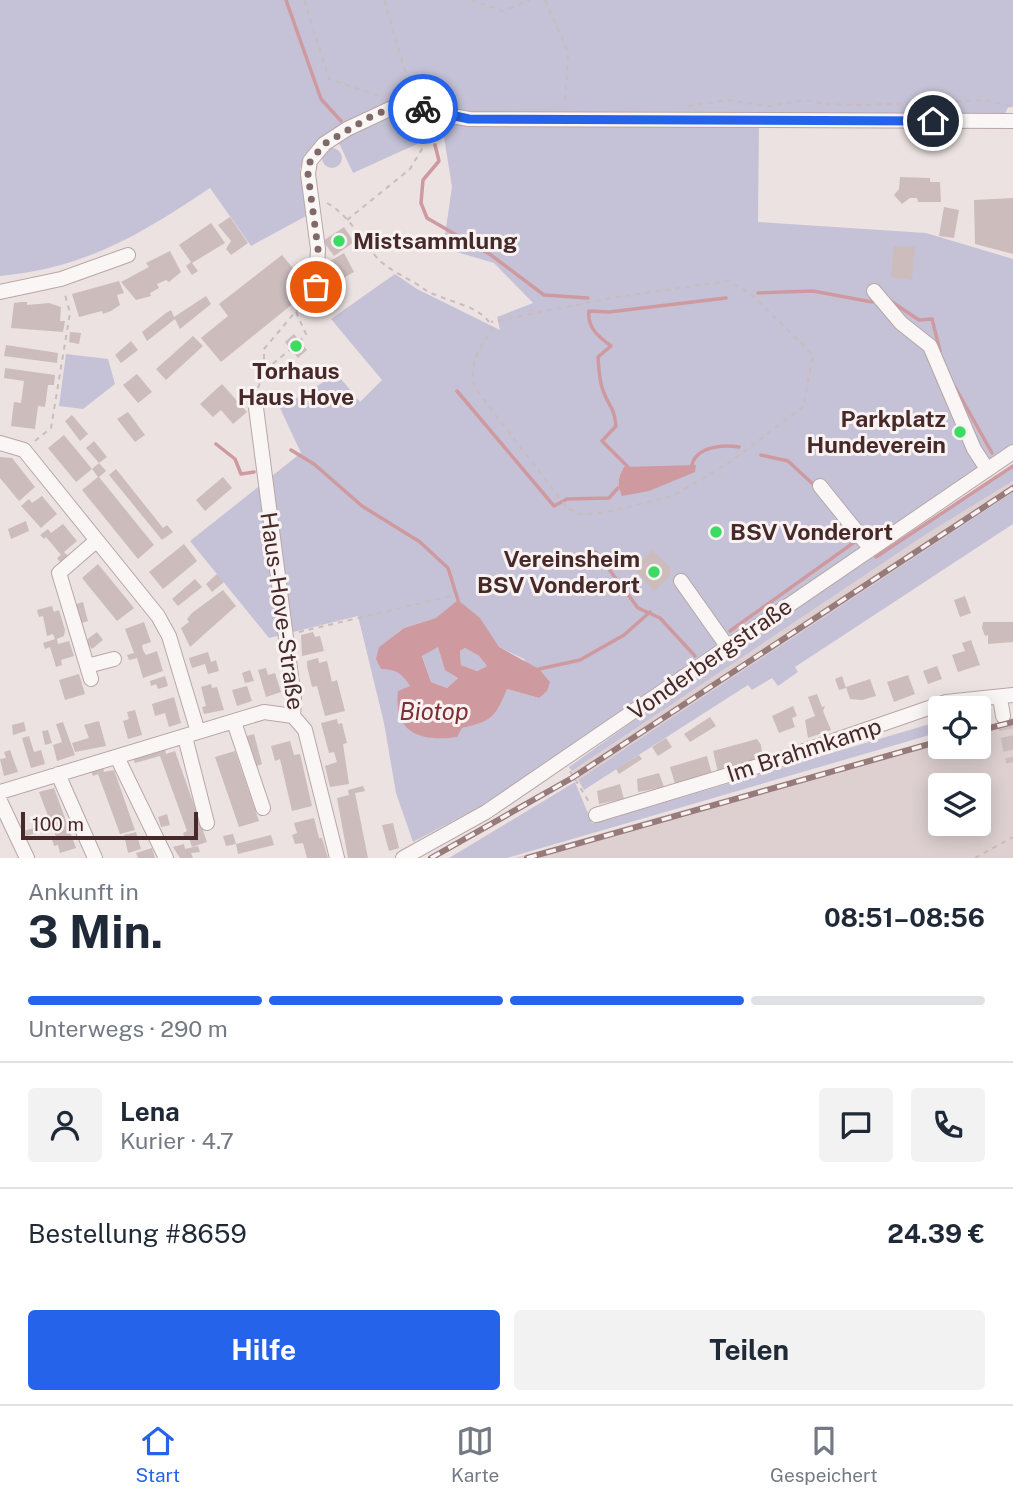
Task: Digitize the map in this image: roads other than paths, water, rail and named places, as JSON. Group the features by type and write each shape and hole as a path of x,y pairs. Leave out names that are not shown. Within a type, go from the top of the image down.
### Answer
{"street":[{"path":"316,287 318,249 308,174 310,162 324,144 347,129 404,106 469,119 1013,121"},
{"path":"0,292 61,279 128,255"},
{"path":"874,291 901,323 930,346 974,449 986,469"},
{"name":"Haus-Hove-Straße","path":"254,400 294,699 293,716 305,730 337,858"},
{"path":"0,443 24,450 158,616 169,636 207,822"},
{"name":"Vonderbergstraße","path":"403,858 486,812 1013,452"},
{"path":"820,486 870,548"},
{"path":"96,541 59,573 89,673 114,659"},
{"path":"681,581 727,646"},
{"path":"1003,716 1007,697"},
{"name":"Im Brahmkamp","path":"596,816 778,760 946,702 1007,697"},
{"path":"0,792 264,712 293,716"},
{"path":"234,722 263,808"},
{"path":"117,757 164,852"},
{"path":"58,774 94,856"},
{"path":"0,801 27,858"}],"water":[{"path":"696,465 695,472 649,491 622,496 620,492 620,474 624,467"},
{"name":"Biotop","path":"458,600 480,618 499,647 539,669 550,682 547,691 539,698 507,689 491,717 462,728 457,737 431,738 412,732 400,717 398,705 398,691 410,686 398,673 381,669 376,659 379,647 404,628 436,618","holes":["438,647 445,670 458,678 447,688 431,682 422,656","465,648 479,656 487,666 477,671 461,665 460,651"]}],"waterway":[{"path":"286,0 321,99 341,121"},
{"path":"435,145 439,161 423,180 421,203 427,218 491,255 544,295 588,298"},
{"path":"758,293 813,291 872,302"},
{"path":"628,467 602,441 616,426 613,411 601,384 598,357 611,346 592,327 589,311 609,312 726,298"},
{"path":"892,302 919,320 932,319 940,351"},
{"path":"955,387 992,453"},
{"path":"457,391 554,506 567,499 609,498 618,488"},
{"path":"216,444 235,459 241,474 254,472"},
{"path":"692,465 699,454 711,448 739,447"},
{"path":"291,450 314,464 362,506 420,542 448,568 458,600"},
{"path":"761,455 788,461 815,486"},
{"path":"875,555 876,557 1013,466"},
{"path":"730,631 856,541"},
{"path":"596,552 638,608 660,618 695,656"},
{"path":"539,669 580,660 624,635 650,612"}],"tunnel":[{"path":"1003,716 1013,762"}],"railway":[{"path":"431,858 572,778 1013,488"},
{"path":"991,728 1013,722"},
{"path":"527,858 928,744"}],"place":[{"name":"Mistsammlung","path":"339,241"},
{"name":"Torhaus Haus Hove","path":"296,346"},
{"name":"Parkplatz Hundeverein","path":"960,432"},
{"name":"BSV Vonderort","path":"716,532"},
{"name":"Vereinsheim BSV Vonderort","path":"654,572"}]}
